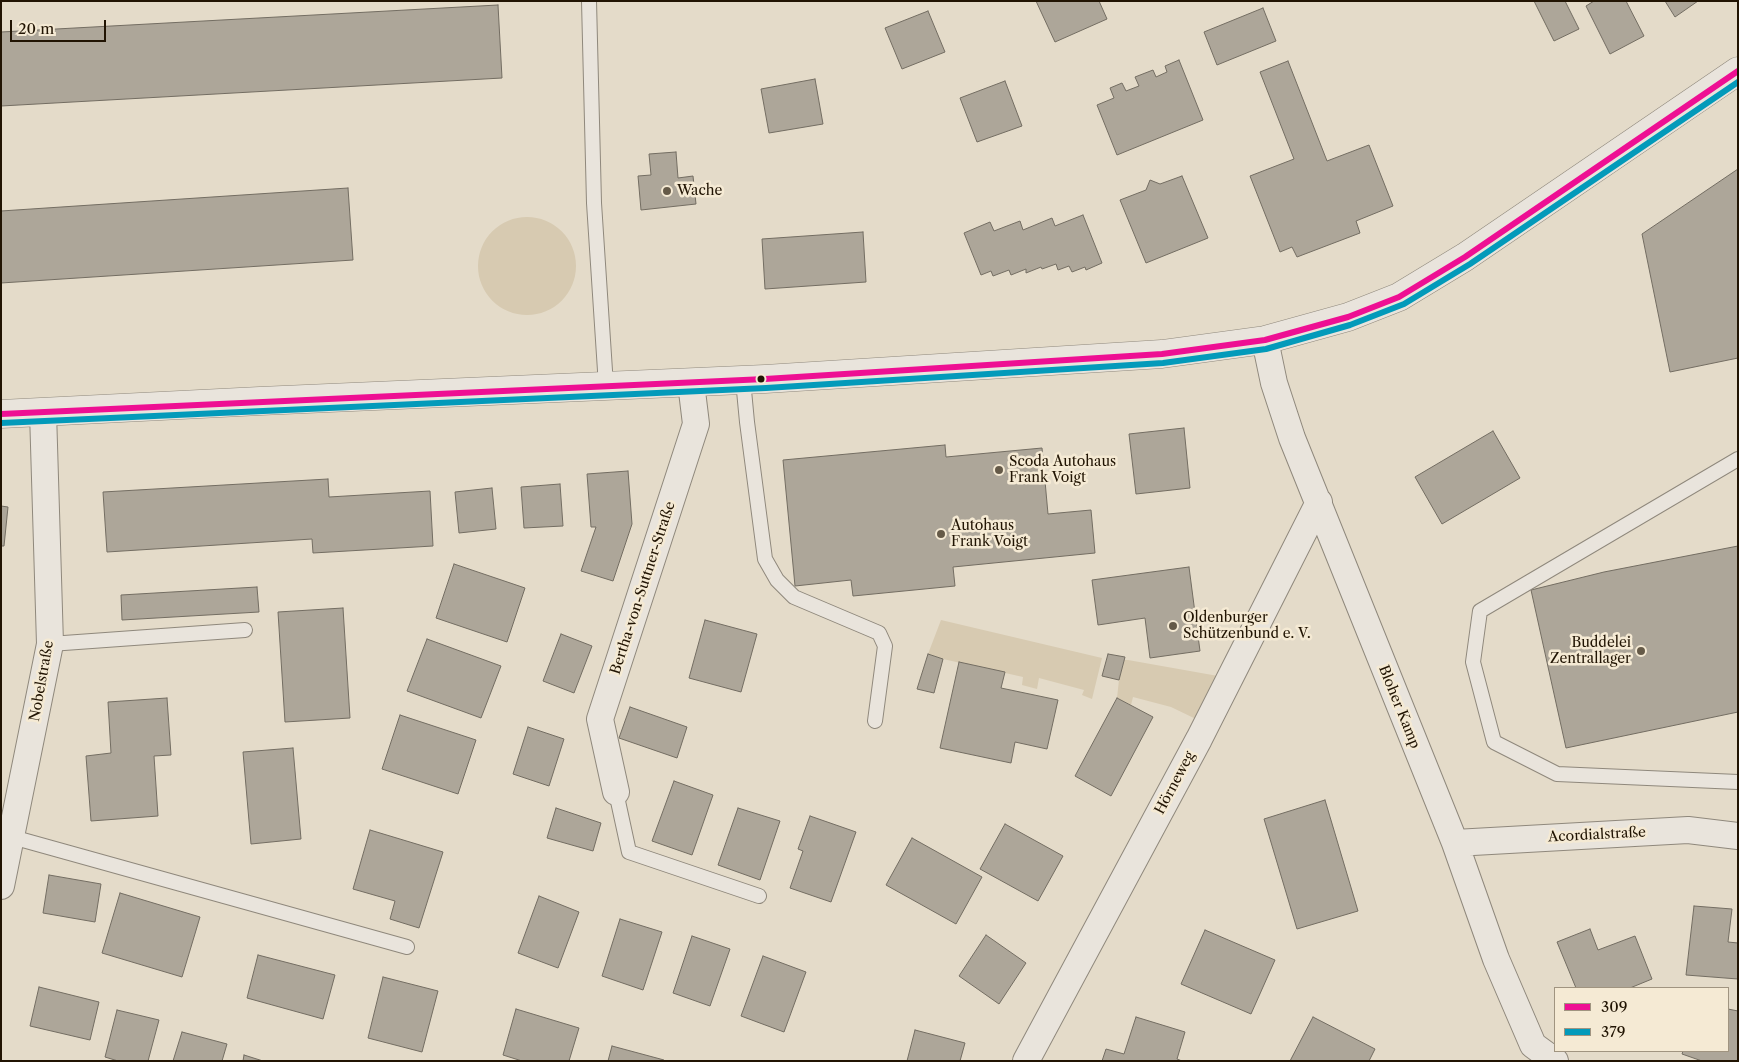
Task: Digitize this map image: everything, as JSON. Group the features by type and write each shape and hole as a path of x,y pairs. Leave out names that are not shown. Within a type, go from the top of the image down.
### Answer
{"street":[{"path":"1,414 743,380 1079,360 1182,352 1265,340 1348,317 1399,297 1466,257 1738,71"},
{"name":"Bloher Kamp","path":"1265,340 1274,383 1292,438 1455,843 1529,1053 1555,1061"},
{"name":"Bertha-von-Suttner-Straße","path":"616,792 600,719 696,424 691,383"},
{"name":"Nobelstraße","path":"1,886 50,644 43,412"},
{"name":"Hörneweg","path":"1026,1061 1195,746 1319,502"},
{"name":"Acordialstraße","path":"1455,843 1688,830 1738,836"}],"lane":[{"path":"589,1 594,203 606,386"},
{"path":"743,380 765,559 777,580 794,597 879,632 885,646 875,721"},
{"path":"1738,459 1480,611 1473,662 1494,742 1557,774 1738,782"},
{"path":"50,644 245,630"},
{"path":"616,792 629,852 759,896"},
{"path":"12,837 407,947"}],"shaded area":[{"path":"517,217 537,217 546,220 562,231 573,247 576,256 576,276 573,285 562,301 546,312 537,315 517,315 500,307 486,293 478,276 478,256 486,239 500,225"},
{"path":"941,620 1102,658 1092,699 1082,695 1084,690 1039,678 1037,689 1022,685 1023,677 928,654"},
{"path":"1124,660 1218,676 1198,720 1171,707 1133,697 1131,705 1117,698"}],"building":[{"path":"1036,1 1099,1 1107,19 1055,42"},
{"path":"1534,1 1565,1 1579,29 1554,41"},
{"path":"1594,1 1626,1 1644,36 1610,54 1586,6"},
{"path":"1665,1 1698,1 1675,17"},
{"path":"498,5 502,78 1,106 1,32"},
{"path":"1263,8 1276,41 1217,65 1204,32"},
{"path":"928,11 945,52 902,69 885,28"},
{"path":"1179,60 1203,120 1117,155 1097,105 1114,98 1110,88 1122,83 1126,91 1139,86 1135,77 1153,70 1156,77 1167,72 1165,66"},
{"path":"1288,61 1327,161 1369,145 1393,206 1356,221 1360,233 1297,257 1292,247 1280,252 1250,176 1294,159 1260,72"},
{"path":"815,79 823,124 769,133 761,89"},
{"path":"1005,81 1022,126 977,142 960,98"},
{"name":"Wache","path":"676,152 678,178 693,176 696,204 641,210 638,176 651,175 649,154"},
{"path":"1738,169 1738,358 1670,372 1642,234"},
{"path":"1182,176 1208,238 1146,263 1120,200 1146,190 1150,180 1160,184"},
{"path":"348,188 353,260 1,283 1,211"},
{"path":"1083,215 1102,263 1086,270 1085,267 1072,272 1069,266 1058,270 1056,264 1026,273 1026,269 1011,275 1009,270 993,276 991,271 981,275 964,233 990,222 994,231 1020,221 1023,230 1052,218 1055,226"},
{"path":"863,232 866,282 765,289 762,239"},
{"path":"1184,428 1190,488 1136,494 1129,434"},
{"path":"1493,431 1520,478 1442,524 1415,477"},
{"name":"Autohaus Frank Voigt","path":"945,445 946,457 1042,448 1048,514 1091,510 1095,553 953,567 955,586 853,596 851,580 795,586 783,460"},
{"path":"628,471 632,524 613,581 581,571 596,527 591,527 587,474"},
{"path":"328,479 329,497 430,491 433,546 313,553 312,539 107,552 103,492"},
{"path":"560,484 563,526 524,528 521,487"},
{"path":"492,488 496,529 459,533 455,492"},
{"path":"1,506 8,507 4,546 1,546"},
{"name":"Buddelei Zentrallager","path":"1738,546 1738,712 1566,748 1531,590 1604,572"},
{"path":"454,564 525,588 507,642 436,618"},
{"path":"1189,567 1200,651 1150,658 1145,618 1098,625 1092,580"},
{"path":"257,587 259,612 122,620 121,595"},
{"path":"343,608 350,718 285,722 278,612"},
{"path":"705,620 757,634 741,692 689,678"},
{"path":"561,634 592,646 574,693 543,681"},
{"path":"427,639 501,666 481,718 407,691"},
{"path":"928,654 943,659 934,693 917,689"},
{"path":"1108,654 1125,657 1119,680 1102,676"},
{"path":"959,662 1005,672 1001,688 1058,700 1047,749 1015,742 1011,763 940,748"},
{"path":"167,698 171,755 154,756 158,816 91,821 86,756 111,753 108,702"},
{"path":"1117,698 1153,717 1111,796 1075,776"},
{"path":"630,707 687,727 677,758 619,738"},
{"path":"400,715 476,740 458,794 382,769"},
{"path":"528,727 564,739 549,786 513,774"},
{"path":"293,748 301,839 251,844 243,752"},
{"path":"674,781 713,795 692,855 652,841"},
{"path":"1325,800 1358,911 1297,929 1264,819"},
{"path":"556,808 601,823 593,851 547,838"},
{"path":"738,808 780,821 760,880 718,865"},
{"path":"810,816 856,832 831,902 790,888 803,851 798,849"},
{"path":"1005,824 1063,856 1038,901 980,869"},
{"path":"370,830 443,852 419,928 390,919 395,901 353,889"},
{"path":"912,838 982,877 956,924 886,885"},
{"path":"49,875 101,884 95,922 43,913"},
{"path":"120,893 200,917 182,977 102,953"},
{"path":"539,896 579,912 558,968 518,953"},
{"path":"1694,906 1732,909 1728,942 1738,943 1738,979 1686,975"},
{"path":"620,919 662,932 643,990 602,976"},
{"path":"1590,929 1598,950 1635,936 1652,979 1632,987 1576,987 1557,942"},
{"path":"1205,930 1275,960 1251,1014 1181,984"},
{"path":"986,935 1026,963 999,1004 959,976"},
{"path":"692,936 730,949 710,1006 673,993"},
{"path":"258,955 335,975 323,1019 247,998"},
{"path":"763,956 806,972 784,1032 741,1016"},
{"path":"383,977 438,991 422,1052 368,1038"},
{"path":"39,987 99,1002 90,1040 30,1026"},
{"path":"516,1009 579,1028 569,1061 522,1061 503,1055"},
{"path":"1729,1009 1738,1011 1738,1061 1702,1061 1682,1054 1683,1052 1729,1052"},
{"path":"117,1010 159,1020 148,1061 118,1061 105,1057"},
{"path":"1136,1017 1185,1032 1177,1059 1182,1061 1102,1061 1106,1049 1124,1054"},
{"path":"1313,1017 1375,1049 1369,1061 1290,1061"},
{"path":"915,1030 965,1043 960,1061 907,1061"},
{"path":"182,1032 227,1044 222,1061 173,1061"},
{"path":"612,1046 664,1060 608,1061"},
{"path":"244,1055 263,1061 243,1061"}],"transit line":[{"name":"309","path":"1,414 765,379 1162,354 1265,340 1348,317 1399,297 1465,257 1738,71"},
{"name":"379","path":"1,423 766,388 1163,363 1266,349 1350,325 1404,304 1470,264 1738,82"}],"place":[{"name":"Wache","path":"667,191"},
{"name":"Scoda Autohaus Frank Voigt","path":"999,470"},
{"name":"Autohaus Frank Voigt","path":"941,534"},
{"name":"Oldenburger Schützenbund e. V.","path":"1173,626"},
{"name":"Buddelei Zentrallager","path":"1641,651"}]}
